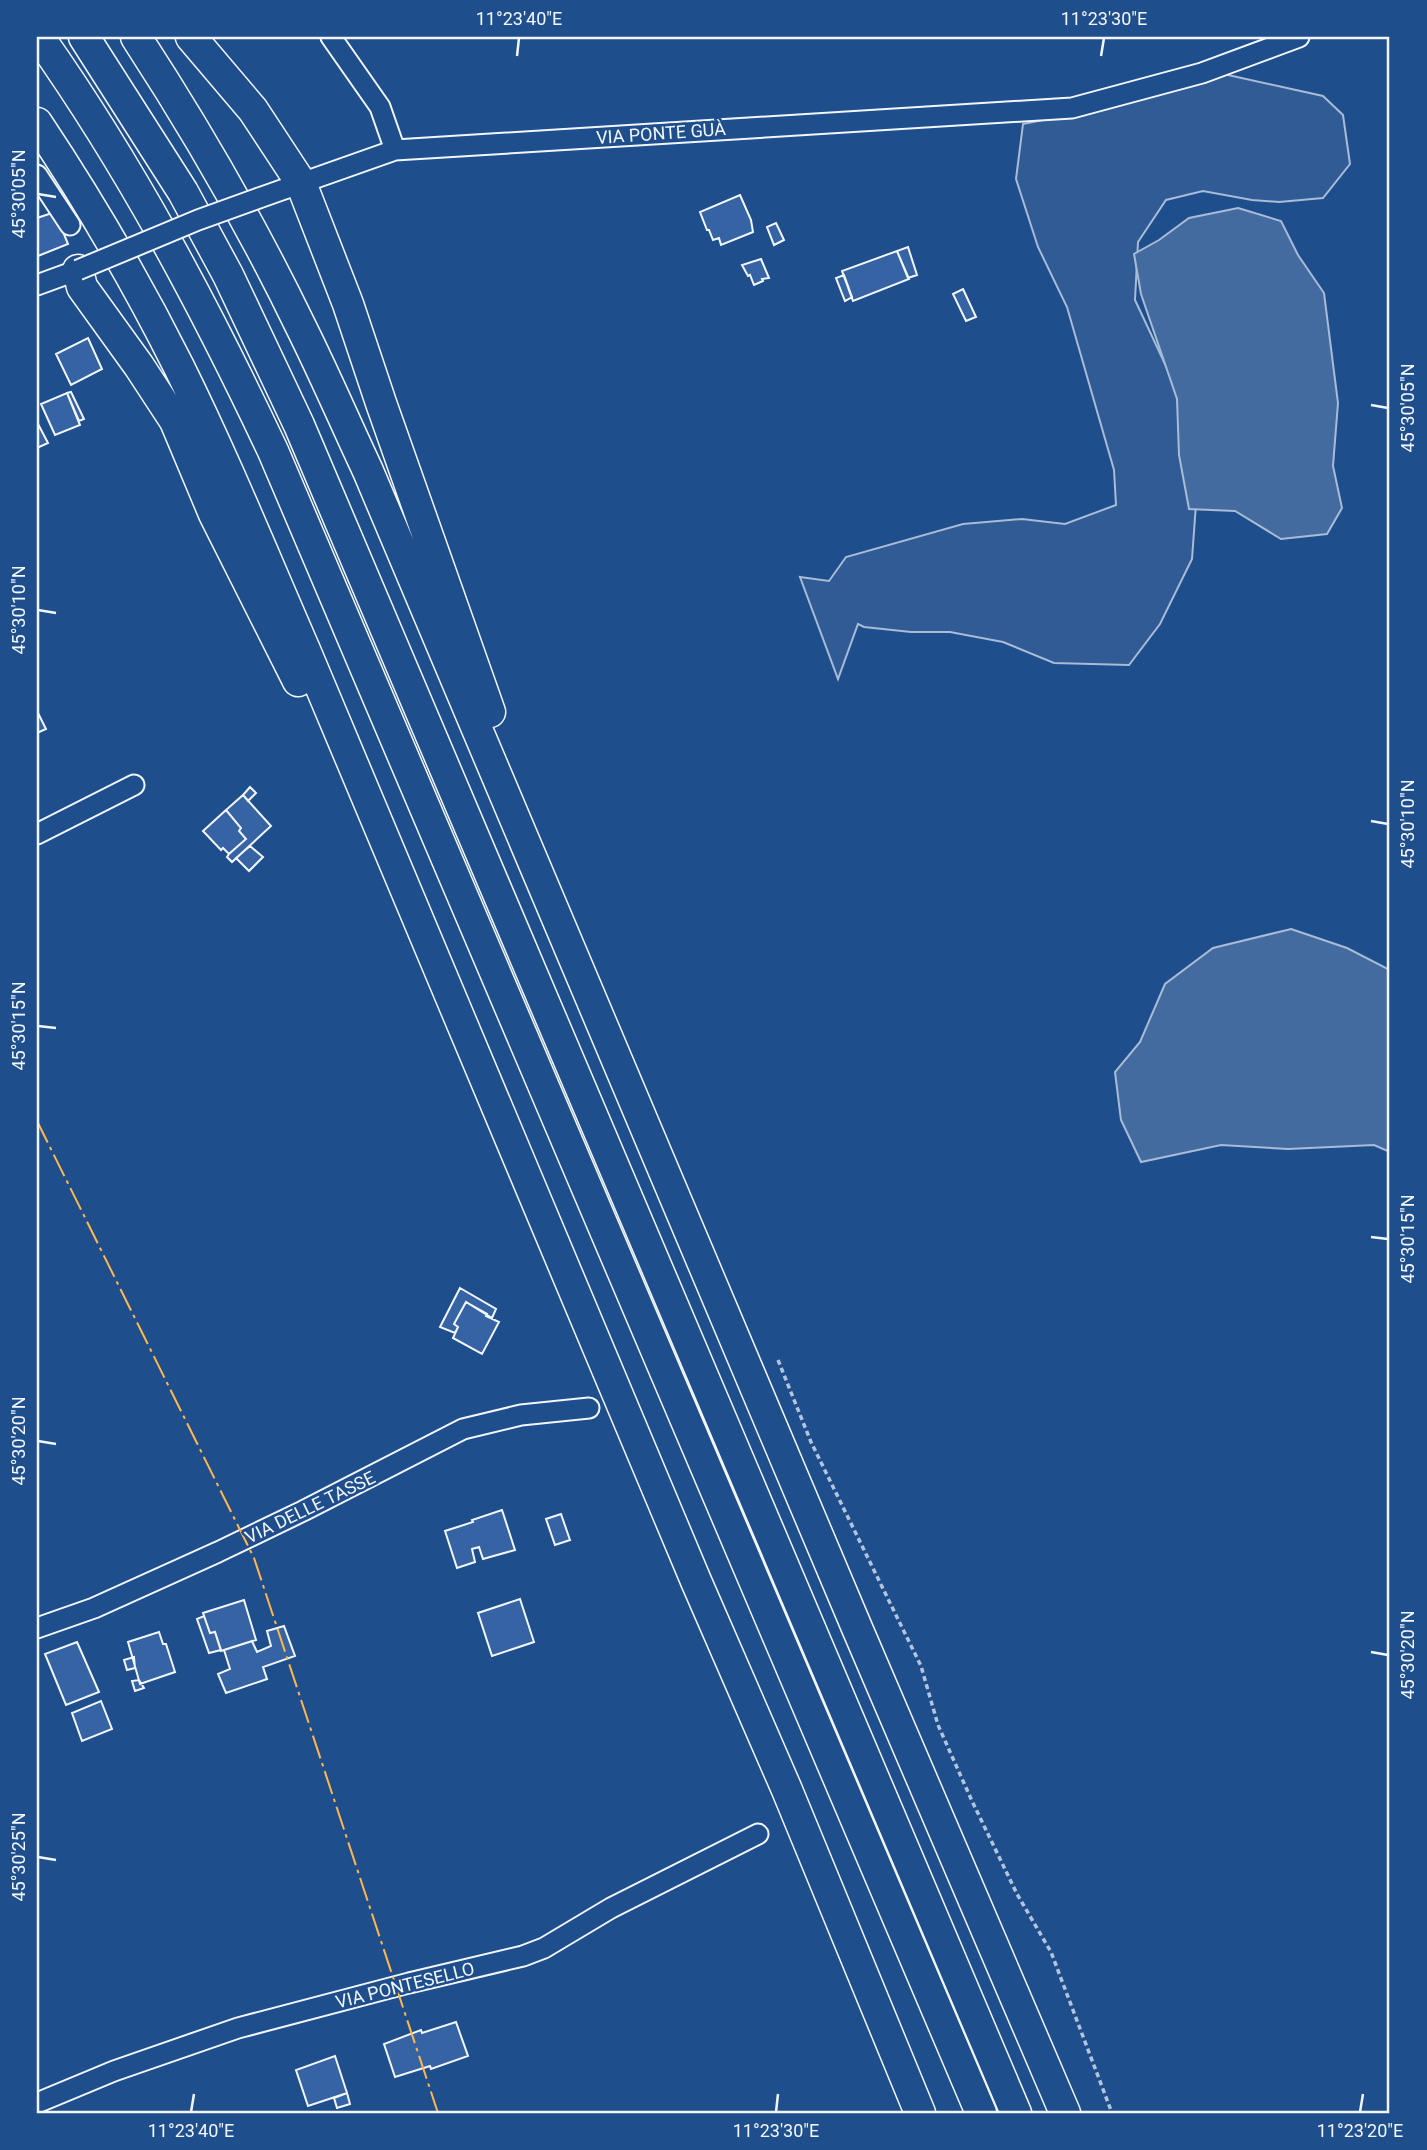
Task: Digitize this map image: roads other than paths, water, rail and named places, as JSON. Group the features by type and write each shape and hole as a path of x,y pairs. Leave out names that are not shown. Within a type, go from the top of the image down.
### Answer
{"highway":[{"path":"39,37 103,132 172,249 235,370 273,451 981,2113"},
{"path":"84,37 131,108 196,216 234,288 299,425 1016,2113"},
{"path":"135,37 170,89 300,324 368,471 1065,2113"},
{"path":"191,37 253,110 301,183 348,304 514,781 558,916"},
{"path":"37,123 134,282 179,368 244,509 696,1581 787,1790 920,2113"},
{"path":"78,270 82,287 176,421 214,514 327,740 372,846 435,963"}],"street":[{"path":"331,37 380,107 395,150"},
{"name":"VIA PONTE GUÀ","path":"37,285 198,220 395,150 1072,108 1202,73 1299,37"},
{"path":"37,175 70,225"},
{"path":"37,834 134,785"},
{"name":"VIA DELLE TASSE","path":"37,1628 94,1608 218,1552 463,1429 521,1415 589,1408"},
{"name":"VIA PONTESELLO","path":"37,2103 114,2071 238,2028 523,1956 544,1948 611,1908 758,1833"}]}
